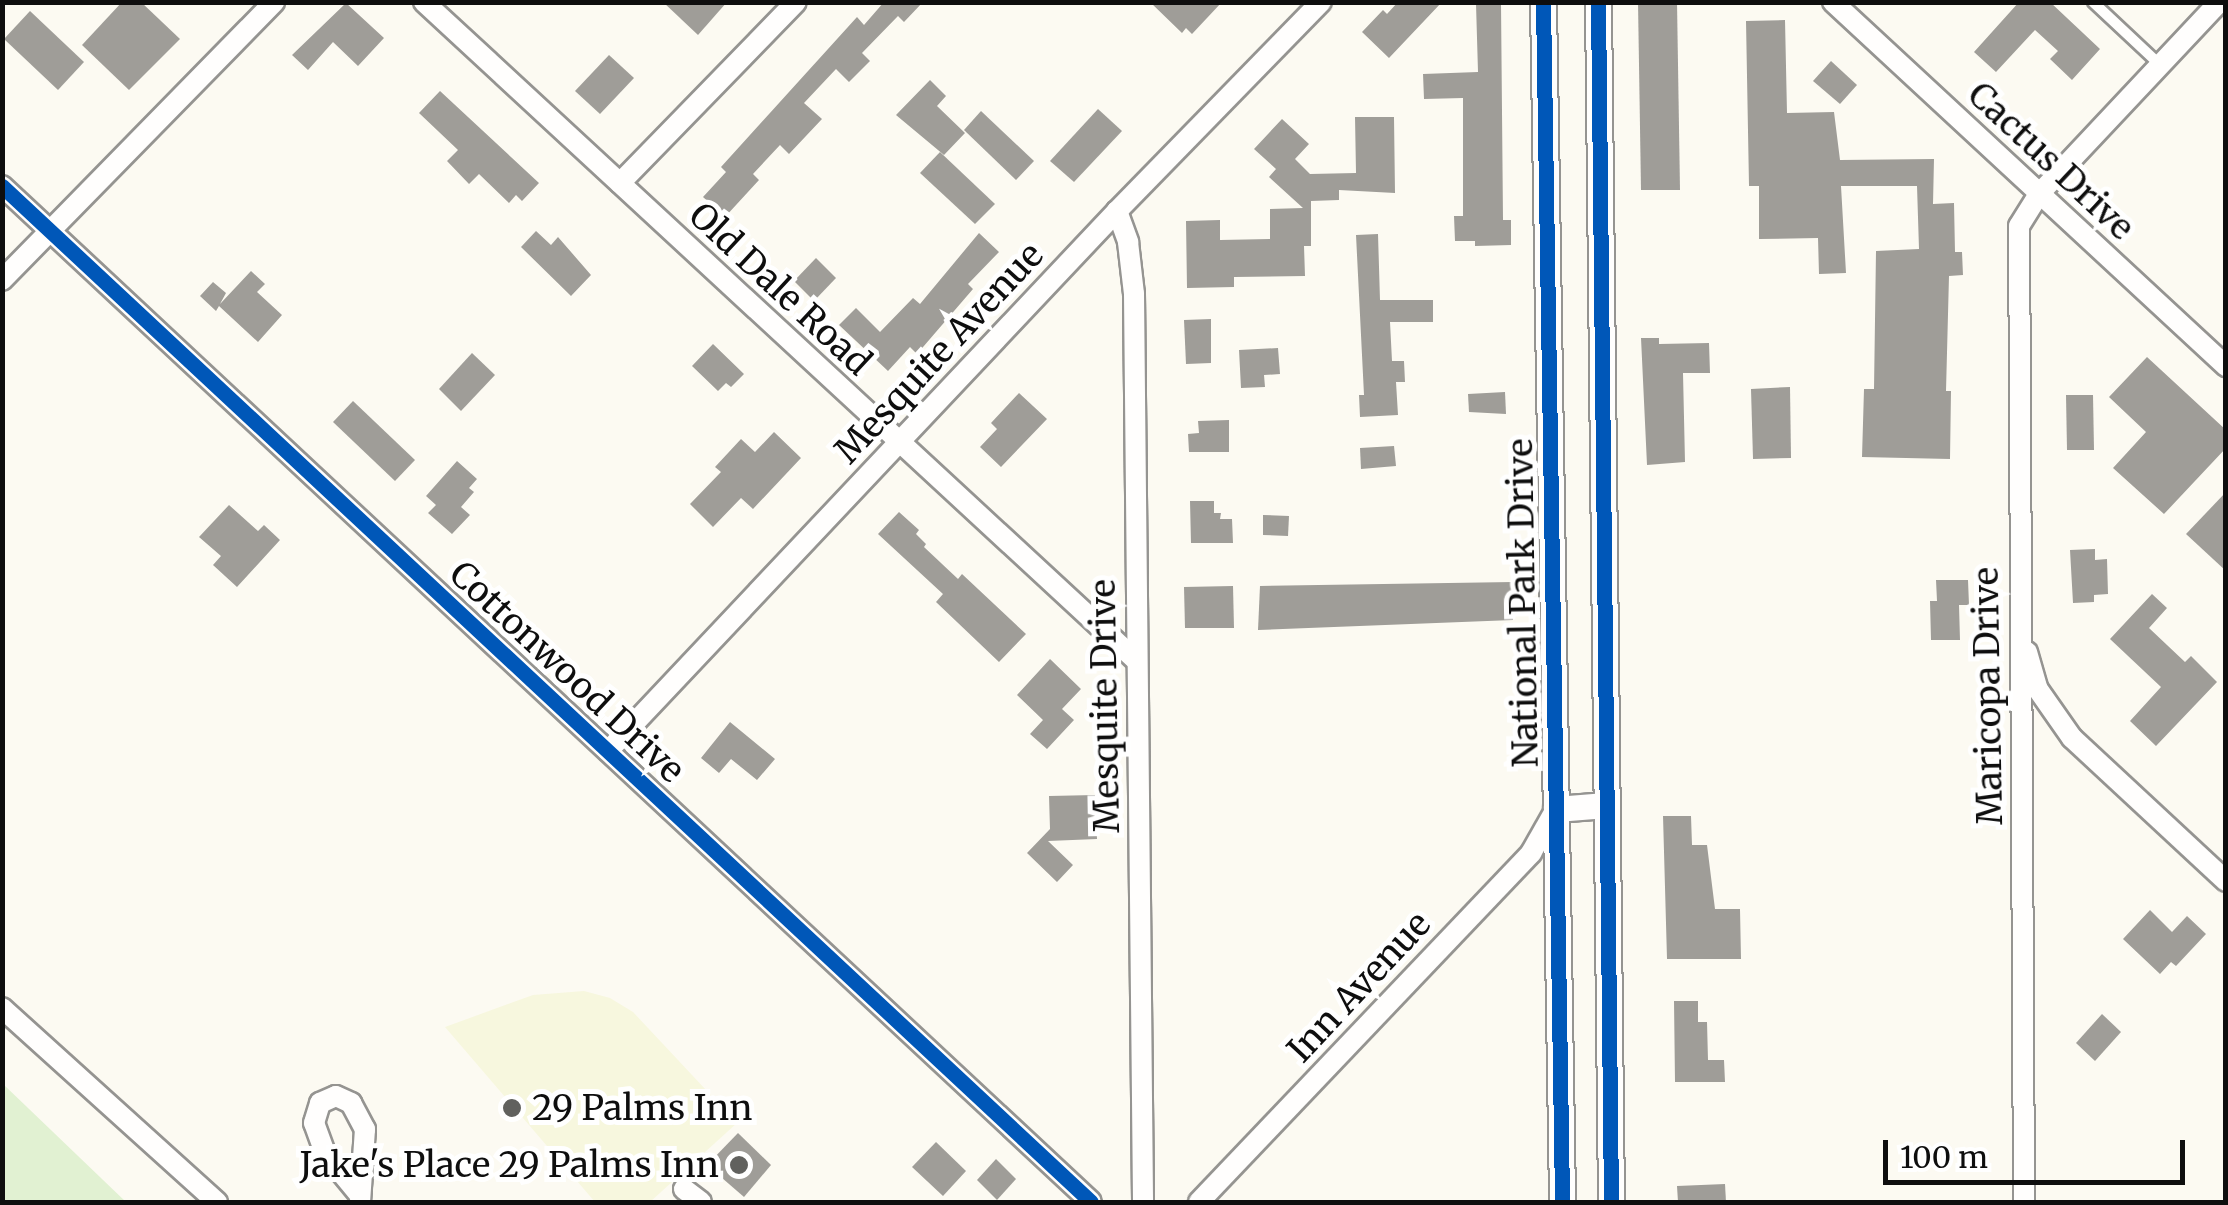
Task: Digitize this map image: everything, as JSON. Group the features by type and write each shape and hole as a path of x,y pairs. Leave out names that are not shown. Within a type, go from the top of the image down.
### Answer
{"street":[{"path":"2,280 274,2"},
{"name":"Old Dale Road","path":"424,2 1137,661"},
{"path":"620,183 796,2"},
{"name":"Mesquite Avenue","path":"608,751 1117,211 1321,2"},
{"name":"National Park Drive","path":"1543,2 1562,1202"},
{"path":"1598,2 1610,1202"},
{"name":"Cactus Drive","path":"1834,2 2226,366"},
{"name":"Maricopa Drive","path":"2024,1202 2018,226 2038,195 2160,65 2208,6"},
{"name":"Cottonwood Drive","path":"2,186 1092,1202"},
{"name":"Mesquite Drive","path":"1117,211 1128,242 1134,294 1143,1202"},
{"path":"2020,626 2037,688 2072,738 2226,881"},
{"path":"1556,809 1606,804"},
{"name":"Inn Avenue","path":"1199,1202 1530,853 1556,809"},
{"path":"2,1008 217,1202"}],"lane":[{"path":"2094,2 2160,65"}],"green space":[{"path":"584,991 610,998 633,1012 737,1123 650,1202 595,1202 445,1027 533,995"},
{"path":"3,1084 126,1202 3,1202"}],"building":[{"path":"122,2 141,2 180,39 129,90 82,45"},
{"path":"663,2 727,2 698,35"},
{"path":"884,2 923,2 904,22 898,16 862,53 870,61 849,82 836,69 804,103 822,119 789,154 780,145 753,174 759,180 725,217 703,197 726,172 721,167 857,17 864,25"},
{"path":"1150,2 1222,2 1192,34 1186,28 1182,33"},
{"path":"1398,2 1442,2 1389,58 1362,32 1383,10 1387,14"},
{"path":"1638,2 1677,2 1680,190 1641,190"},
{"path":"2019,2 2050,2 2100,49 2072,80 2050,59 2058,51 2035,30 1996,72 1974,52"},
{"path":"346,3 384,38 358,66 333,42 308,70 292,55"},
{"path":"1501,3 1503,220 1511,220 1511,245 1475,246 1475,241 1455,241 1454,216 1463,216 1463,98 1424,99 1423,74 1478,72 1476,4"},
{"path":"30,11 84,62 58,90 4,39"},
{"path":"1785,20 1787,113 1834,112 1840,160 1934,159 1933,204 1954,203 1955,252 1962,252 1963,275 1949,276 1946,391 1951,391 1950,459 1862,457 1864,389 1874,389 1876,251 1919,249 1917,186 1841,186 1846,273 1819,274 1818,238 1759,239 1759,186 1749,186 1746,21"},
{"path":"609,55 634,78 600,114 575,91"},
{"path":"1831,61 1857,85 1840,104 1813,81"},
{"path":"930,80 946,96 937,106 965,133 944,155 896,115"},
{"path":"440,91 539,183 522,201 516,195 509,203 479,174 469,184 447,161 458,150 419,113"},
{"path":"1098,109 1122,131 1074,182 1050,161"},
{"path":"981,111 1034,161 1016,180 964,130"},
{"path":"1355,117 1394,117 1395,193 1339,190 1339,200 1311,201 1311,246 1304,246 1305,276 1234,277 1234,287 1187,288 1186,221 1220,220 1220,240 1270,239 1270,209 1303,208 1269,177 1276,169 1254,149 1282,119 1309,144 1295,159 1310,174 1356,173"},
{"path":"940,152 995,204 975,224 920,173"},
{"path":"536,231 551,245 558,237 591,275 571,296 521,247"},
{"path":"979,233 999,252 968,284 973,289 917,354 910,347 888,371 839,325 856,308 880,332 913,298 920,304"},
{"path":"1378,234 1380,300 1433,300 1433,322 1390,322 1392,361 1404,361 1405,382 1396,382 1398,415 1360,417 1359,395 1364,395 1356,235"},
{"path":"816,258 836,278 814,301 794,281"},
{"path":"251,271 265,284 257,292 282,315 258,342 219,306 216,311 200,296 213,282 226,293 220,304"},
{"path":"1211,319 1211,363 1186,364 1184,320"},
{"path":"1641,338 1659,338 1659,344 1709,343 1710,373 1683,373 1685,462 1647,465"},
{"path":"713,344 744,374 731,387 726,383 718,391 692,366"},
{"path":"1278,348 1280,374 1264,375 1265,387 1241,388 1239,350"},
{"path":"472,353 495,375 461,411 439,389"},
{"path":"2147,357 2226,430 2226,448 2164,514 2113,468 2146,432 2109,397"},
{"path":"1790,387 1791,458 1753,459 1751,389"},
{"path":"1505,392 1506,414 1469,412 1468,394"},
{"path":"1019,393 1047,419 1001,467 980,447 997,429 991,423"},
{"path":"2066,395 2093,395 2094,450 2067,450"},
{"path":"353,401 415,460 395,481 333,422"},
{"path":"1229,420 1229,452 1189,452 1188,434 1199,433 1198,421"},
{"path":"774,432 801,458 753,509 741,498 713,527 690,504 721,472 715,467 741,439 755,452"},
{"path":"1394,446 1396,466 1361,469 1360,448"},
{"path":"457,461 477,479 469,488 474,492 461,507 470,515 452,534 428,513 436,505 426,496"},
{"path":"2226,492 2226,571 2186,534"},
{"path":"1190,501 1214,501 1214,513 1221,513 1220,519 1232,519 1233,543 1191,543"},
{"path":"229,505 258,531 264,525 280,540 237,587 213,565 221,556 199,537"},
{"path":"899,512 919,530 916,534 926,544 924,547 958,579 962,574 1026,634 999,662 936,602 943,594 878,534"},
{"path":"1263,515 1289,516 1288,536 1263,535"},
{"path":"2095,549 2095,560 2107,559 2108,594 2094,595 2094,602 2073,603 2070,550"},
{"path":"1936,580 1968,580 1969,605 1959,605 1960,640 1931,640 1930,601 1937,601"},
{"path":"1513,582 1513,620 1258,630 1260,586"},
{"path":"1233,586 1234,628 1185,628 1184,587"},
{"path":"2152,594 2167,608 2149,628 2185,662 2191,656 2217,682 2156,746 2130,721 2161,687 2110,639"},
{"path":"1050,659 1081,689 1062,709 1074,720 1047,749 1030,734 1043,720 1017,695"},
{"path":"730,722 775,759 757,780 731,759 719,773 701,758"},
{"path":"1095,795 1097,839 1048,841 1073,865 1057,882 1027,853 1050,829 1049,796"},
{"path":"1663,816 1691,816 1692,845 1707,845 1715,909 1740,909 1741,959 1667,959"},
{"path":"2150,910 2172,932 2187,916 2206,934 2176,966 2171,962 2160,974 2123,939"},
{"path":"1674,1001 1698,1001 1698,1022 1707,1022 1708,1060 1724,1060 1725,1082 1675,1082"},
{"path":"2102,1014 2121,1032 2095,1061 2076,1043"},
{"name":"Jake's Place 29 Palms Inn","path":"738,1133 771,1165 744,1197 707,1165"},
{"path":"936,1142 966,1171 943,1196 912,1167"},
{"path":"996,1159 1016,1179 997,1200 977,1180"},
{"path":"1725,1184 1726,1202 1678,1202 1677,1186"}],"cycle path":[{"path":"1543,2 1562,1202"},
{"path":"1598,2 1611,1202"},
{"path":"2,186 1091,1202"}],"place":[{"name":"29 Palms Inn","path":"512,1108"},
{"name":"Jake's Place 29 Palms Inn","path":"739,1165"}]}
